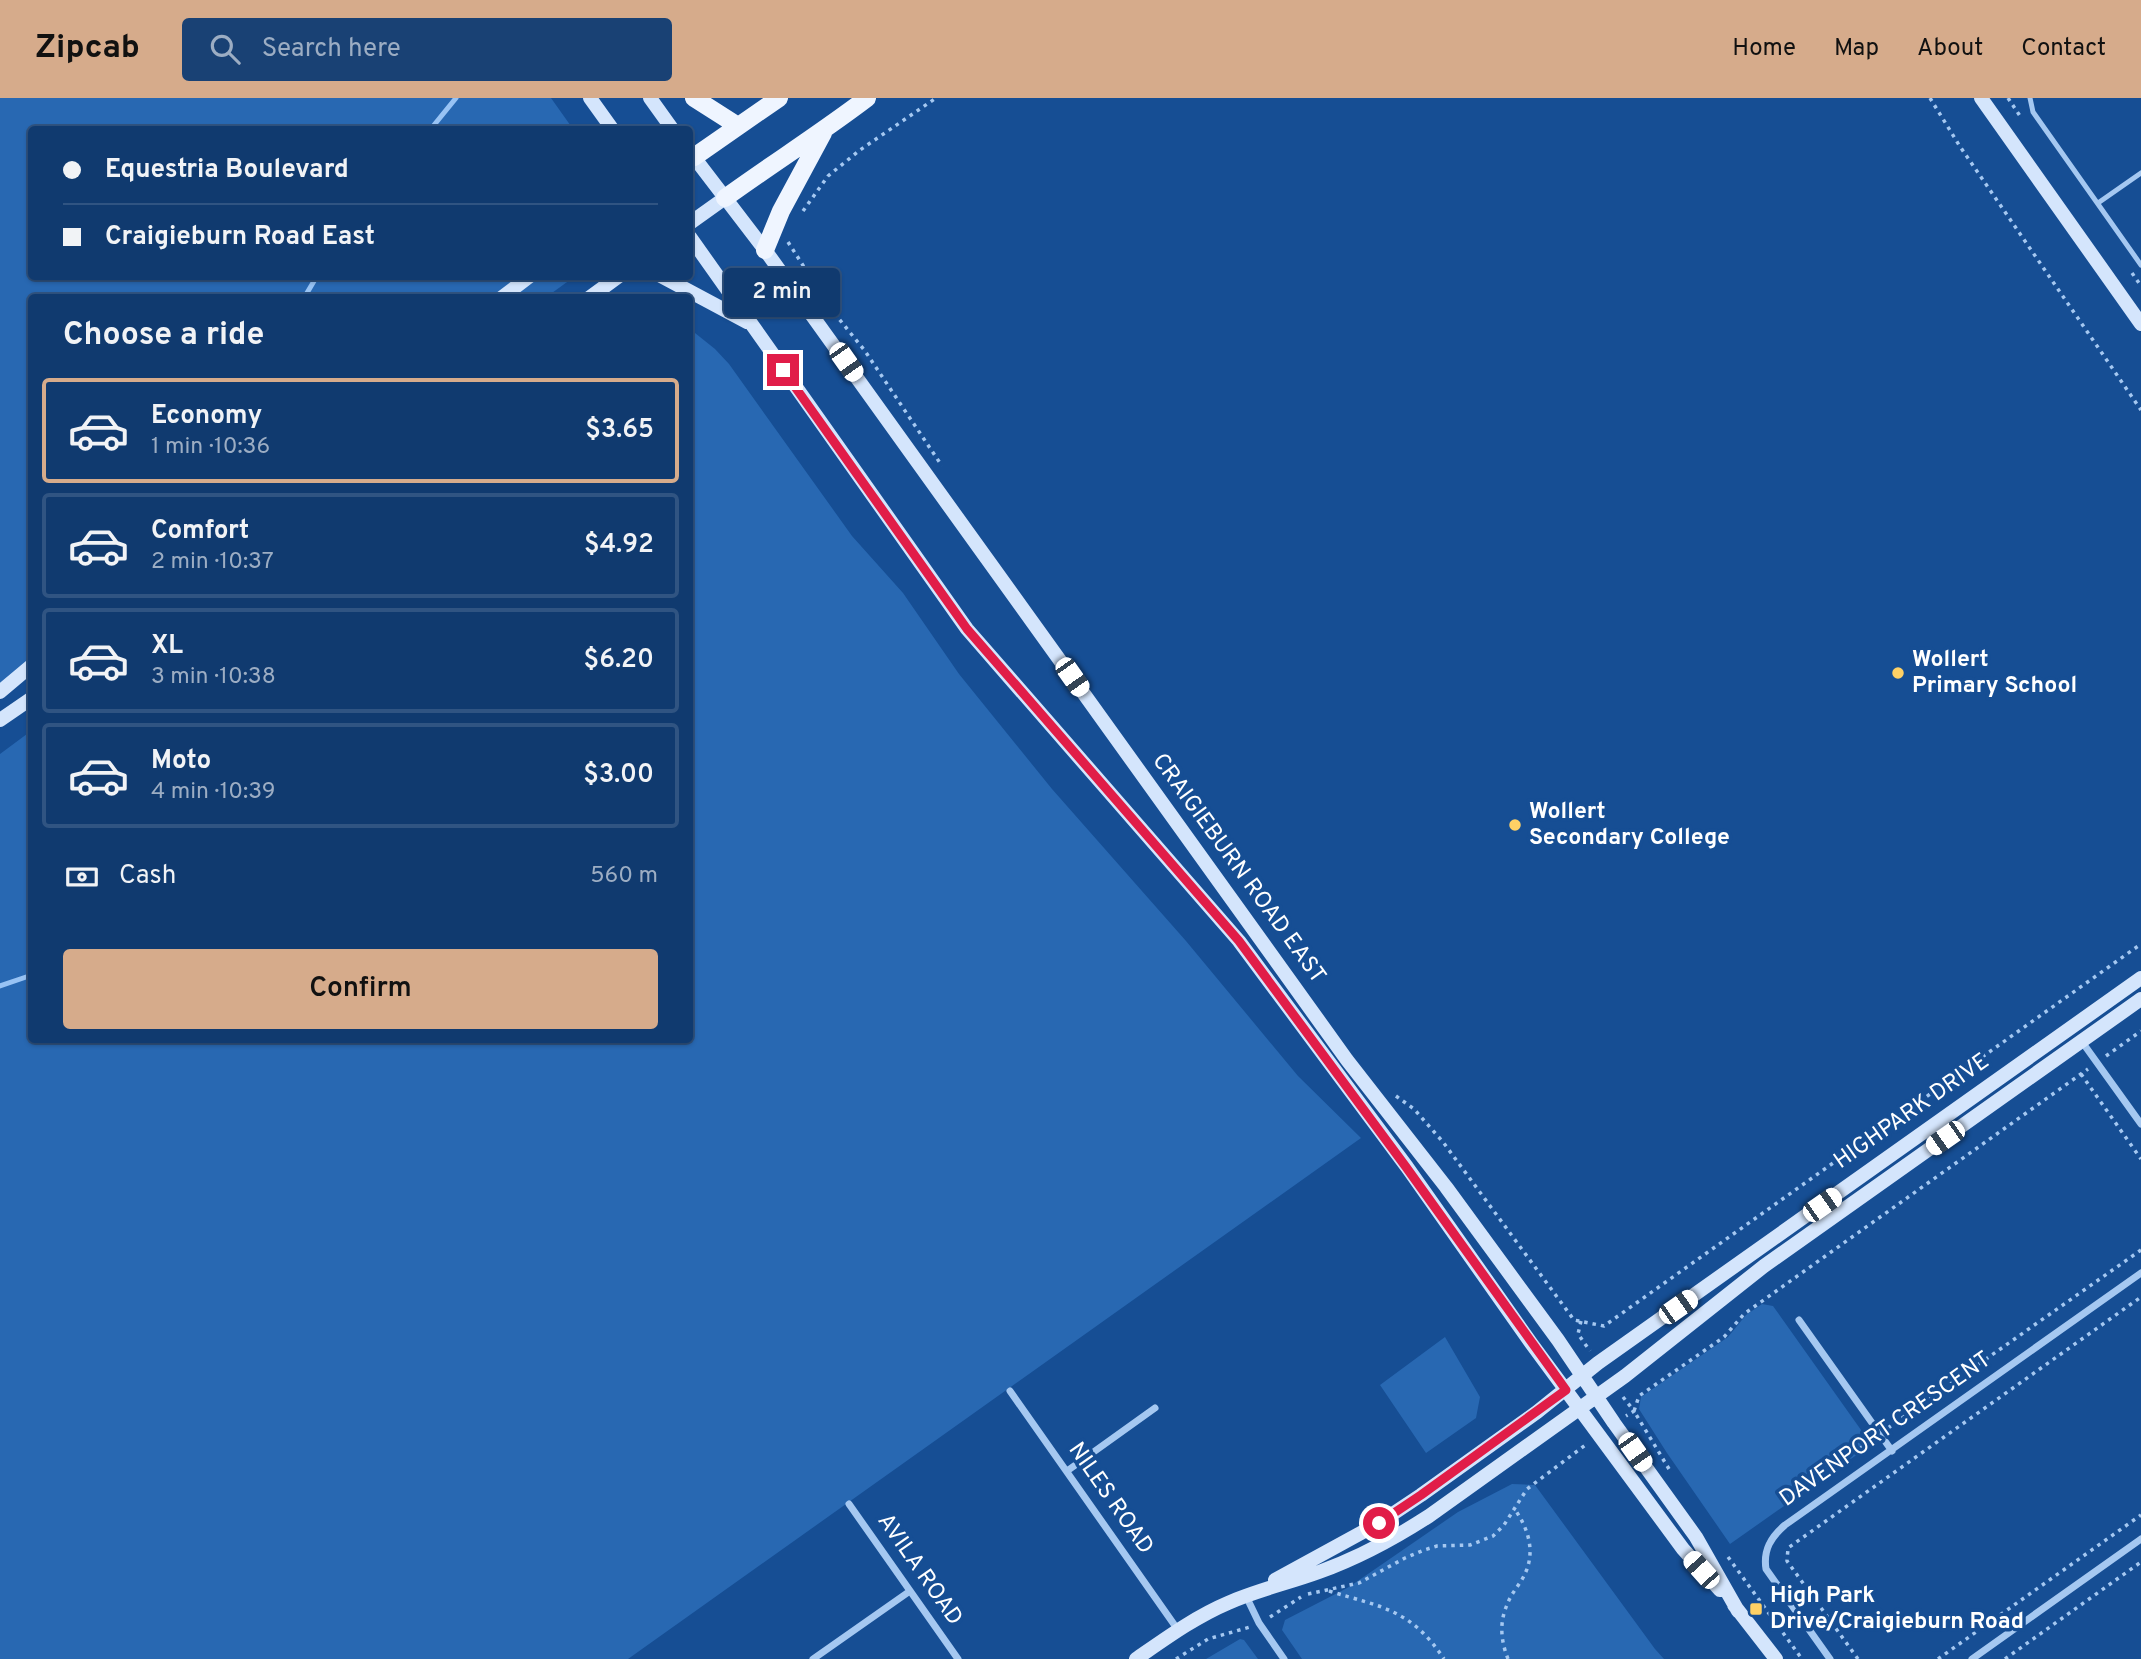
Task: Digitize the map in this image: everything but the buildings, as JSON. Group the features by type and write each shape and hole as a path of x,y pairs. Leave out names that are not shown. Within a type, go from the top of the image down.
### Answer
{"main road":[{"path":"590,98 610,126"},
{"path":"650,98 670,126"},
{"path":"694,98 738,126"},
{"path":"693,155 779,98"},
{"path":"693,221 867,98"},
{"path":"1981,98 2141,324"},
{"path":"765,250 781,211 825,130"},
{"name":"CRAIGIEBURN ROAD EAST","path":"693,158 765,250 1347,1060 1446,1187 1588,1402 1599,1435 1683,1549 1776,1659"},
{"name":"CRAIGIEBURN ROAD EAST","path":"693,241 967,629 1239,941 1406,1167 1588,1402 1614,1423 1696,1537 1738,1611"},
{"path":"506,294 525,280"},
{"path":"594,294 614,280"},
{"path":"668,280 751,325"},
{"path":"0,692 28,668"},
{"path":"0,720 28,701"},
{"name":"HIGHPARK DRIVE","path":"1245,1596 1379,1523 1463,1465 1598,1363 2141,978"},
{"name":"HIGHPARK DRIVE","path":"1245,1596 1320,1572 1357,1557 1403,1533 1588,1402 1688,1328 1765,1266 2141,999"},
{"path":"1136,1659 1208,1612 1245,1596"}],"street":[{"path":"2071,1027 2141,1124"},
{"name":"DAVENPORT CRESCENT","path":"1830,1659 1769,1574 1765,1562 1771,1539 1778,1531 2141,1273"},
{"path":"1799,1320 1892,1451"},
{"name":"NILES ROAD","path":"1010,1391 1178,1630"},
{"path":"1067,1471 1155,1408"},
{"name":"AVILA ROAD","path":"849,1504 958,1659"},
{"path":"1972,1659 2141,1539"},
{"path":"813,1659 910,1591"},
{"path":"1245,1596 1259,1623 1284,1659"}],"lane":[{"path":"2030,98 2033,112 2141,265"},
{"path":"2098,203 2141,173"}],"path":[{"path":"798,218 828,176 860,150 936,98"},
{"path":"1930,98 1959,145 2141,410"},
{"path":"789,237 788,245 831,310 865,351 942,466"},
{"path":"2136,403 2141,399"},
{"path":"1395,1095 1414,1110 1443,1142 1574,1320 1604,1326 2141,944"},
{"path":"1614,1423 1634,1410 1639,1396 1724,1337 1744,1314 2141,1031"},
{"path":"2081,1074 2141,1158"},
{"path":"1882,1481 1859,1449 2141,1250"},
{"path":"1858,1659 1787,1561 1788,1548 2141,1297"},
{"path":"1634,1410 1672,1475"},
{"path":"1176,1659 1199,1643 1259,1623 1281,1612 1296,1598 1359,1583 1424,1550 1437,1546 1470,1545 1493,1536 1504,1525 1527,1489 1599,1435"},
{"path":"1508,1659 1502,1636 1503,1615 1507,1602 1527,1569 1530,1554 1529,1535 1514,1507"},
{"path":"1938,1659 2141,1515"},
{"path":"1722,1549 1802,1659"},
{"path":"2005,1659 2141,1562"},
{"path":"1327,1590 1379,1605 1396,1613 1414,1625 1444,1659"}],"shaded area":[{"path":"0,98 551,98 571,126 28,126 28,280 570,280 551,294 28,294 28,668 0,688"},
{"path":"693,331 729,364 852,536 903,593 959,674 1052,789 1186,941 1298,1076 1361,1138 628,1659 0,1659 0,754 28,733 28,1043 693,1043"},
{"path":"1762,1304 1773,1306 1866,1437 1865,1449 1730,1544 1639,1409 1641,1397 1728,1337 1746,1315"},
{"path":"1445,1337 1480,1397 1476,1418 1426,1453 1380,1385"},
{"path":"1512,1484 1535,1485 1664,1659 1302,1659 1282,1630 1285,1620 1349,1587 1458,1512"},
{"path":"1240,1639 1244,1640 1258,1659 1206,1659"}],"waterway":[{"path":"433,126 456,98"},
{"path":"306,294 315,280"},
{"path":"0,986 28,976"}],"place":[{"name":"Wollert Primary School","path":"1898,673"},
{"name":"Wollert Secondary College","path":"1515,825"},
{"name":"High Park Drive/Craigieburn Road","path":"1756,1609"}],"route":[{"path":"783,370 967,629 1239,941 1566,1390 1379,1523"}]}
